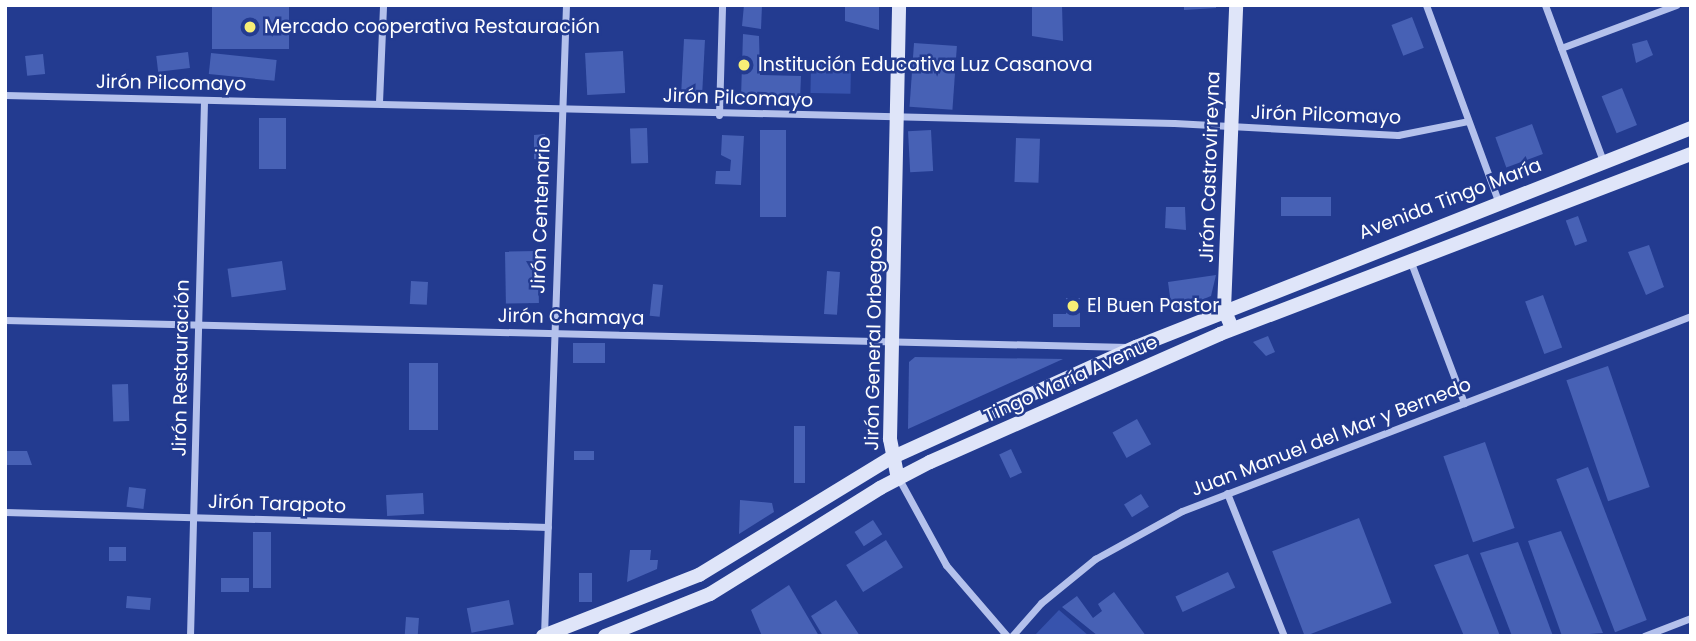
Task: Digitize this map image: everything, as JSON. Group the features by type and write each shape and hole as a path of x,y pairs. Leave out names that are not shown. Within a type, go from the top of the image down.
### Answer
{"main road":[{"name":"Jirón General Orbegoso","path":"898,479 891,458 890,338 900,5"},
{"name":"Jirón Castrovirreyna","path":"1232,328 1224,309 1236,5"},
{"name":"Avenida Tingo María","path":"1224,309 1691,128"},
{"name":"Tingo María Avenue","path":"605,636 710,594 898,479 1232,328 1691,154"},
{"name":"Tingo María Avenue","path":"543,636 659,594 768,535 891,458 1224,309"},
{"path":"768,535 781,553"}],"street":[{"path":"379,102 383,5"},
{"name":"Jirón Centenario","path":"543,636 559,106 566,5"},
{"path":"719,115 722,5"},
{"path":"1426,5 1498,201"},
{"path":"1545,5 1603,161"},
{"path":"1561,48 1675,5"},
{"name":"Jirón Pilcomayo","path":"5,95 559,106 719,115 1230,127 1398,135 1468,121"},
{"name":"Jirón Restauración","path":"190,636 204,100"},
{"path":"1410,259 1464,403"},
{"name":"Juan Manuel del Mar y Bernedo","path":"1009,636 1041,603 1095,559 1182,510 1691,316"},
{"name":"Jirón Chamaya","path":"5,320 890,338 1136,347"},
{"name":"Jirón General Orbegoso","path":"898,479 946,565 1009,636"},
{"path":"1227,493 1284,636"},
{"name":"Jirón Tarapoto","path":"5,512 548,527"},
{"path":"1644,636 1691,618"}],"shaded area":[{"path":"811,62 851,63 850,94 810,93"},
{"path":"1059,610 1089,636 1034,636"}],"building":[{"name":"Mercado cooperativa Restauración","path":"212,5 289,5 289,49 212,49"},
{"path":"744,5 762,5 761,29 742,26"},
{"path":"845,5 879,5 879,30 845,21"},
{"path":"1032,5 1062,5 1063,41 1032,36"},
{"path":"1184,5 1216,5 1216,8 1184,10"},
{"path":"1412,17 1424,48 1403,56 1391,25"},
{"path":"743,34 759,36 760,75 801,76 800,99 741,97"},
{"path":"684,39 705,40 702,98 681,97"},
{"path":"1647,40 1653,55 1636,63 1632,44"},
{"path":"914,43 957,46 952,110 910,107"},
{"path":"623,51 625,93 587,95 585,53"},
{"path":"188,52 190,68 158,72 156,56"},
{"path":"211,53 277,60 274,81 209,74"},
{"path":"43,54 45,74 27,76 25,56"},
{"path":"1622,88 1637,125 1617,133 1602,96"},
{"path":"259,118 286,118 286,169 259,169"},
{"path":"1532,124 1543,154 1506,167 1495,137"},
{"path":"647,128 648,163 631,164 630,129"},
{"path":"760,130 786,130 786,217 760,217"},
{"path":"931,130 933,171 910,172 908,131"},
{"path":"545,134 544,160 534,159 534,135"},
{"path":"722,135 744,136 741,185 715,184 716,171 730,171 731,160 721,155"},
{"path":"1016,138 1040,139 1038,183 1014,182"},
{"path":"1281,197 1331,197 1331,216 1281,216"},
{"path":"1166,207 1185,207 1186,230 1165,228"},
{"path":"1578,216 1587,241 1575,246 1566,220"},
{"path":"1649,245 1664,287 1646,295 1628,252"},
{"path":"538,251 539,303 506,304 505,252"},
{"path":"282,261 286,290 232,297 228,269"},
{"path":"827,271 840,272 837,315 824,314"},
{"path":"1216,275 1211,296 1172,312 1168,282"},
{"path":"411,281 428,282 427,305 410,304"},
{"path":"653,284 663,285 660,317 650,316"},
{"path":"1543,295 1562,348 1544,354 1525,301"},
{"name":"El Buen Pastor","path":"1066,298 1080,298 1080,327 1053,327 1053,314 1066,314"},
{"path":"1268,336 1275,352 1266,356 1253,342"},
{"path":"573,343 605,343 605,363 573,363"},
{"path":"915,357 1063,359 908,429 909,362"},
{"path":"409,363 438,363 438,430 409,430"},
{"path":"1608,366 1650,487 1608,501 1566,380"},
{"path":"128,384 129,421 113,422 112,385"},
{"path":"1137,419 1151,444 1127,458 1113,433"},
{"path":"794,426 805,426 805,483 794,483"},
{"path":"1485,442 1515,528 1473,542 1443,456"},
{"path":"1011,449 1022,473 1010,478 999,454"},
{"path":"6,451 27,451 32,465 7,465"},
{"path":"574,451 594,451 594,460 574,460"},
{"path":"1588,467 1647,620 1615,632 1556,479"},
{"path":"129,487 146,489 143,509 127,507"},
{"path":"423,493 424,514 387,516 386,495"},
{"path":"1141,494 1149,507 1132,517 1124,505"},
{"path":"740,500 772,503 774,512 739,534"},
{"path":"1359,518 1392,603 1305,636 1272,551"},
{"path":"873,520 882,534 864,546 855,532"},
{"path":"1561,531 1603,633 1562,636 1528,541"},
{"path":"253,532 271,532 271,588 253,588"},
{"path":"886,540 903,567 863,592 846,565"},
{"path":"1518,542 1553,636 1512,636 1480,553"},
{"path":"109,547 126,547 126,561 109,561"},
{"path":"630,550 651,550 650,560 658,560 657,569 627,582"},
{"path":"1468,554 1500,636 1464,636 1434,565"},
{"path":"1228,572 1235,587 1183,612 1175,597"},
{"path":"579,573 592,573 592,602 579,602"},
{"path":"221,578 249,578 249,592 221,592"},
{"path":"789,585 819,636 762,636 751,610"},
{"path":"1114,592 1146,636 1098,636 1062,607 1077,596 1093,618 1102,611 1098,604"},
{"path":"127,596 151,598 150,610 126,608"},
{"path":"509,600 514,625 472,633 467,608"},
{"path":"836,600 860,636 823,636 811,616"},
{"path":"406,617 419,618 418,636 405,636"}],"place":[{"name":"Mercado cooperativa Restauración","path":"250,27"},
{"name":"Institución Educativa Luz Casanova","path":"744,65"},
{"name":"El Buen Pastor","path":"1073,306"}]}
